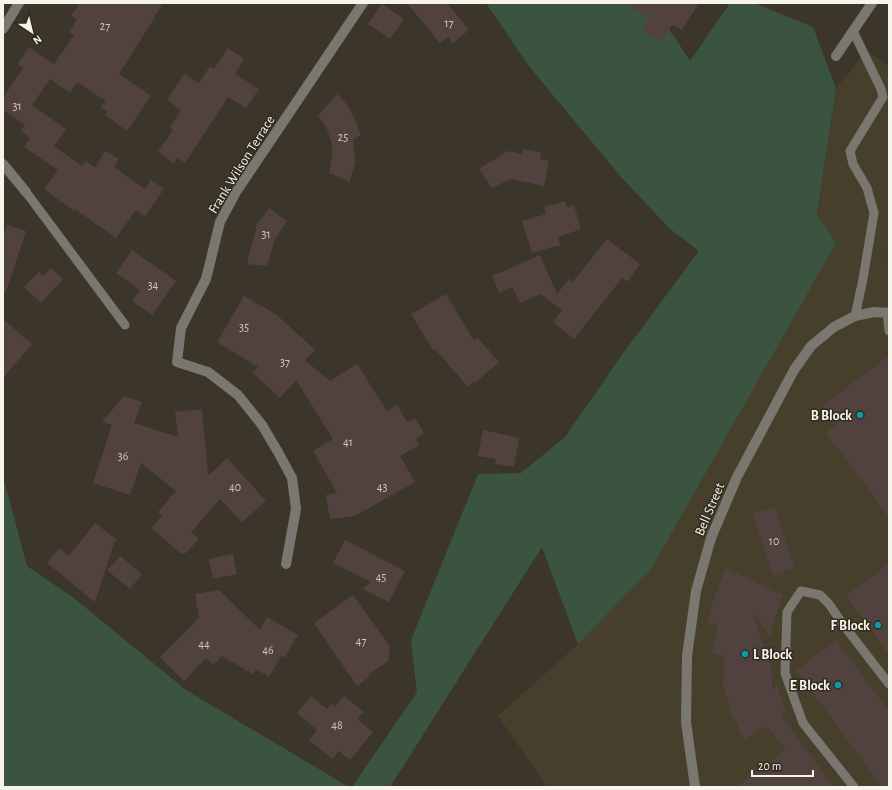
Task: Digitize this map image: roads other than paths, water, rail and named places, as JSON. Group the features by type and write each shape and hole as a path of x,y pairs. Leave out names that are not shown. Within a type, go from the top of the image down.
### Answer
{"street":[{"path":"3,30 19,3"},
{"name":"Frank Wilson Terrace","path":"286,564 296,509 292,478 262,425 238,396 208,372 177,362 181,328 206,279 220,222 236,192 363,3"},
{"path":"836,56 872,3"},
{"path":"3,164 26,192"},
{"name":"Bell Street","path":"695,787 686,722 687,656 696,591 711,538 737,478 794,370 811,346 834,327 855,316 874,312 888,312"}],"lane":[{"path":"853,31 882,89 882,97 850,151 853,164 867,188 874,213 855,316"},
{"path":"26,192 125,325"},
{"path":"888,312 889,331"},
{"path":"854,787 803,724 785,673 787,612 801,591 820,595 829,604 889,684"}],"place":[{"name":"B Block","path":"860,415"},
{"name":"F Block","path":"878,625"},
{"name":"L Block","path":"745,654"},
{"name":"E Block","path":"838,685"}]}
